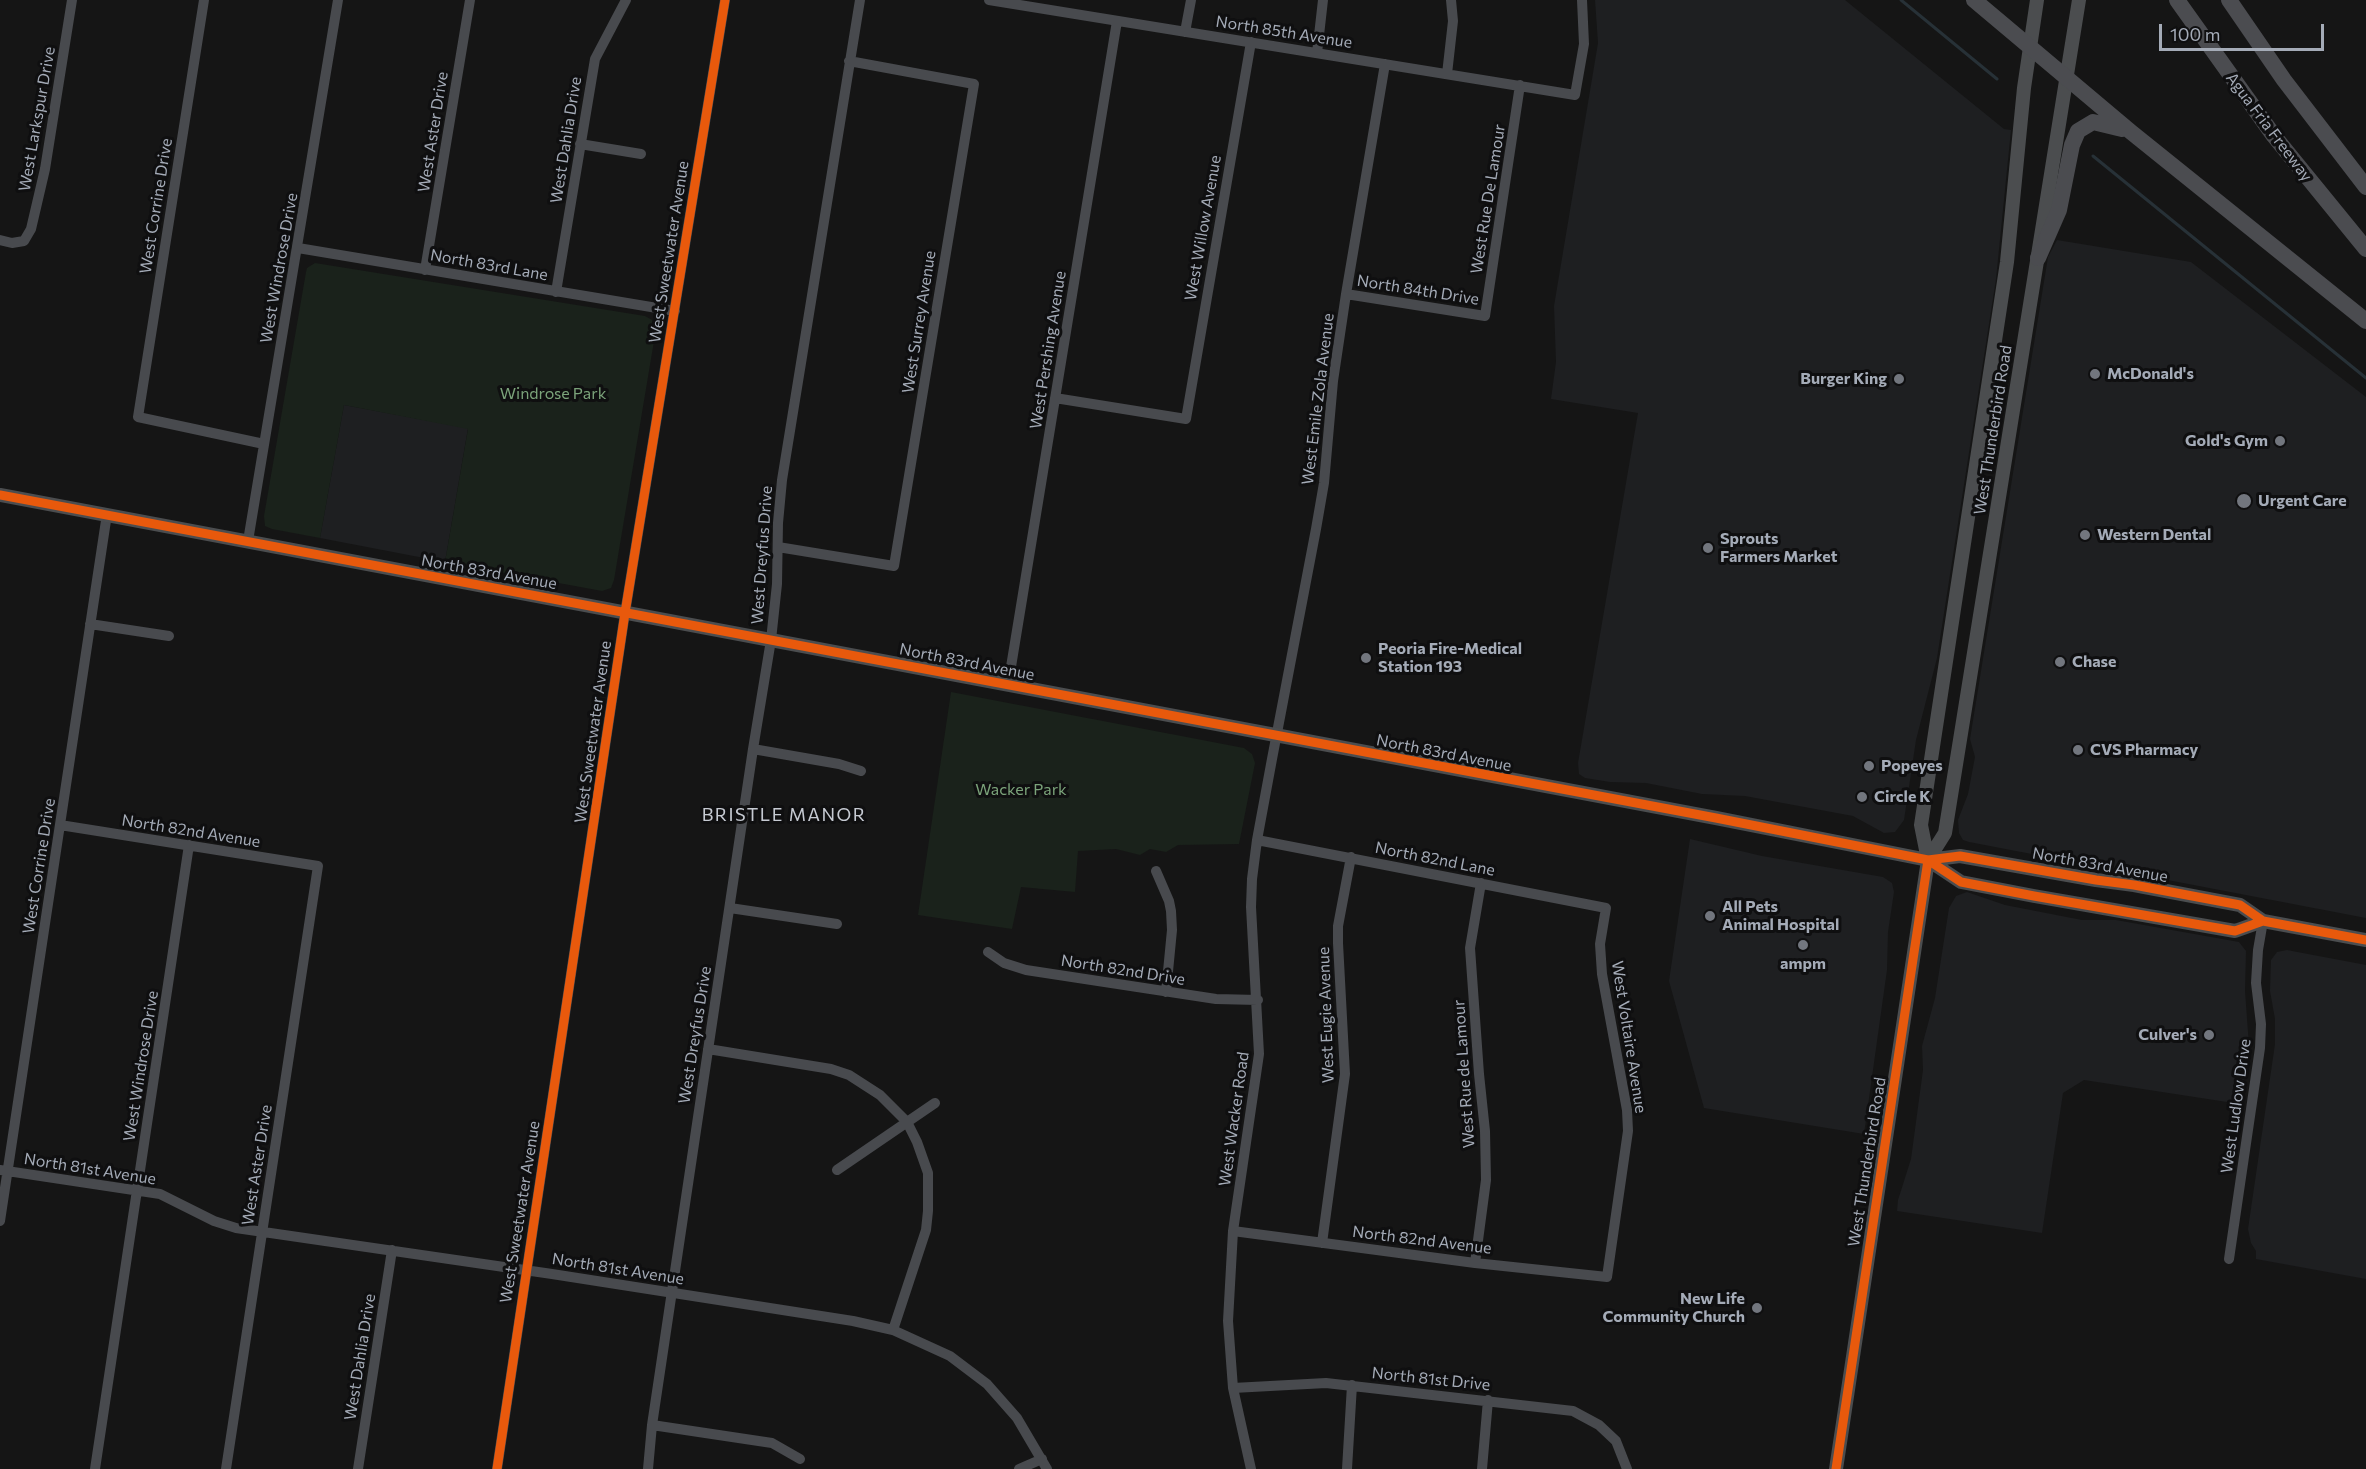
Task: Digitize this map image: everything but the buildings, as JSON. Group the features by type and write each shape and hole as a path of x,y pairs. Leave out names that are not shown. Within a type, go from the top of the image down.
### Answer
{"highway":[{"path":"1974,0 2131,132 2366,321"},
{"name":"Agua Fria Freeway","path":"2177,0 2274,136 2366,249"},
{"path":"2229,0 2290,88 2366,187"},
{"path":"2038,258 2059,210 2072,145 2078,131 2093,122 2108,124 2131,132"}],"main road":[{"name":"West Thunderbird Road","path":"1836,1469 1928,860 1921,825 2007,262 2037,0"},
{"name":"West Thunderbird Road","path":"1928,860 1945,833 2079,0"},
{"name":"North 83rd Avenue","path":"0,495 1716,818 1928,860 1960,856 2134,885 2240,905 2263,921 2366,940"},
{"name":"North 83rd Avenue","path":"1928,860 1961,882 1992,888 2235,931 2263,921"}],"street":[{"name":"West Larkspur Drive","path":"0,240 12,243 24,241 31,229 45,169 72,0"},
{"name":"West Corrine Drive","path":"204,0 138,417 264,444"},
{"name":"West Windrose Drive","path":"248,542 338,0"},
{"name":"West Aster Drive","path":"425,270 470,0"},
{"name":"West Dahlia Drive","path":"556,292 595,59 626,0"},
{"name":"West Sweetwater Avenue","path":"497,1469 626,613 725,0"},
{"name":"West Dreyfus Drive","path":"648,1469 652,1425 771,640 777,584 778,523 782,480 860,0"},
{"name":"North 85th Avenue","path":"989,0 1037,4 1117,21 1575,95 1584,44 1582,0"},
{"path":"1185,32 1191,0"},
{"path":"1317,53 1323,0"},
{"path":"1447,74 1453,21 1451,0"},
{"name":"West Pershing Avenue","path":"1008,685 1117,21"},
{"name":"West Willow Avenue","path":"1055,398 1186,419 1251,42"},
{"name":"West Surrey Avenue","path":"778,547 894,566 974,84 849,61"},
{"name":"West Emile Zola Avenue","path":"1276,736 1316,529 1326,463 1333,381 1385,64"},
{"name":"West Rue De Lamour","path":"1485,316 1520,85"},
{"path":"580,144 641,154"},
{"name":"North 83rd Lane","path":"298,248 675,311"},
{"name":"North 84th Drive","path":"1346,294 1485,316"},
{"name":"West Corrine Drive","path":"0,1221 4,1171 107,514"},
{"path":"90,624 169,636"},
{"name":"West Wacker Road","path":"1251,1469 1233,1388 1228,1321 1233,1231 1258,1073 1260,1034 1251,907 1257,840 1276,736"},
{"path":"753,749 839,764 861,771"},
{"name":"North 82nd Avenue","path":"60,825 318,866"},
{"name":"North 82nd Lane","path":"1257,840 1606,908"},
{"name":"West Windrose Drive","path":"95,1469 189,845"},
{"name":"West Eugie Avenue","path":"1322,1243 1346,1074 1338,926 1351,857"},
{"name":"West Aster Drive","path":"226,1469 318,866"},
{"path":"1156,872 1171,911 1172,930 1166,992"},
{"name":"West Rue de Lamour","path":"1475,1263 1486,1180 1485,1131 1470,948 1481,884"},
{"path":"730,908 837,924"},
{"name":"West Voltaire Avenue","path":"1606,908 1600,944 1602,974 1627,1110 1628,1131 1607,1277"},
{"name":"West Ludlow Drive","path":"2229,1259 2260,1048 2261,1024 2256,982 2263,921"},
{"name":"North 82nd Drive","path":"987,952 1004,963 1026,970 1216,999 1258,1000"},
{"path":"708,1049 831,1069 849,1075 880,1095 907,1122 928,1173 928,1211 926,1230 893,1330"},
{"path":"837,1170 934,1103"},
{"name":"North 81st Avenue","path":"4,1171 160,1194 214,1221 236,1228 527,1270 853,1321 893,1330 951,1356 987,1384 1017,1418 1045,1464"},
{"name":"North 82nd Avenue","path":"1233,1231 1475,1263 1607,1277"},
{"name":"West Dahlia Drive","path":"358,1469 392,1250"},
{"name":"North 81st Drive","path":"1233,1388 1326,1383 1573,1411 1599,1425 1616,1441 1628,1469"},
{"path":"1347,1469 1352,1385"},
{"path":"1482,1469 1488,1400"},
{"path":"652,1425 772,1443 800,1460"},
{"path":"1019,1469 1045,1464"}],"shaded area":[{"path":"1595,0 1845,0 2004,129 2011,130 1996,279 1937,658 1916,740 1904,820 1895,832 1884,833 1853,816 1745,796 1702,794 1646,783 1610,782 1585,778 1579,774 1578,763 1638,413 1551,399 1556,362 1554,306 1598,43"},
{"path":"2057,240 2191,262 2366,397 2366,918 1969,842 1963,840 1959,833 1958,820 1968,794 1975,757 1970,739 2048,257"},
{"path":"344,405 468,428 445,562 320,538"},
{"path":"1690,839 1762,856 1883,877 1892,883 1894,892 1888,932 1887,970 1864,1134 1704,1108 1669,981"},
{"path":"1967,892 2005,905 2082,920 2116,920 2239,942 2246,951 2245,991 2249,1046 2240,1104 2084,1080 2063,1093 2042,1233 1897,1211 1898,1200 1911,1159 1923,1070 1922,1046 1935,998 1949,908 1956,896"},
{"path":"2287,950 2366,965 2366,1279 2256,1259 2256,1251 2251,1243 2248,1229 2275,1044 2275,1019 2270,991 2271,960 2277,952"}],"green space":[{"name":"Windrose Park","path":"315,263 645,316 652,320 656,329 611,588 602,591 445,562 468,429 344,405 320,538 265,526 264,516 306,272 307,268"},
{"name":"Wacker Park","path":"951,692 1244,748 1252,754 1255,763 1239,844 1178,845 1166,852 1150,849 1140,855 1116,849 1078,851 1075,892 1021,887 1012,929 918,915"}],"waterway":[{"path":"1901,0 1997,79"},
{"path":"2093,156 2366,378"}],"cycle path":[{"path":"497,1469 625,613 725,0"},
{"path":"0,495 1716,818 1928,860 1960,856 2134,885 2240,905 2263,921 2366,940"},
{"path":"1928,860 1961,882 2034,896 2235,931 2263,921"},
{"path":"1836,1469 1928,860"}],"place":[{"name":"McDonald's","path":"2095,374"},
{"name":"Burger King","path":"1899,379"},
{"name":"Gold's Gym","path":"2280,441"},
{"name":"Urgent Care","path":"2244,501"},
{"name":"Western Dental","path":"2085,535"},
{"name":"Sprouts Farmers Market","path":"1708,548"},
{"name":"Peoria Fire-Medical Station 193","path":"1366,658"},
{"name":"Chase","path":"2060,662"},
{"name":"CVS Pharmacy","path":"2078,750"},
{"name":"Popeyes","path":"1869,766"},
{"name":"Circle K","path":"1862,797"},
{"name":"All Pets Animal Hospital","path":"1710,916"},
{"name":"ampm","path":"1803,945"},
{"name":"Culver's","path":"2209,1035"},
{"name":"New Life Community Church","path":"1757,1308"}],"district":[{"name":"BRISTLE MANOR","path":"784,815"}]}
